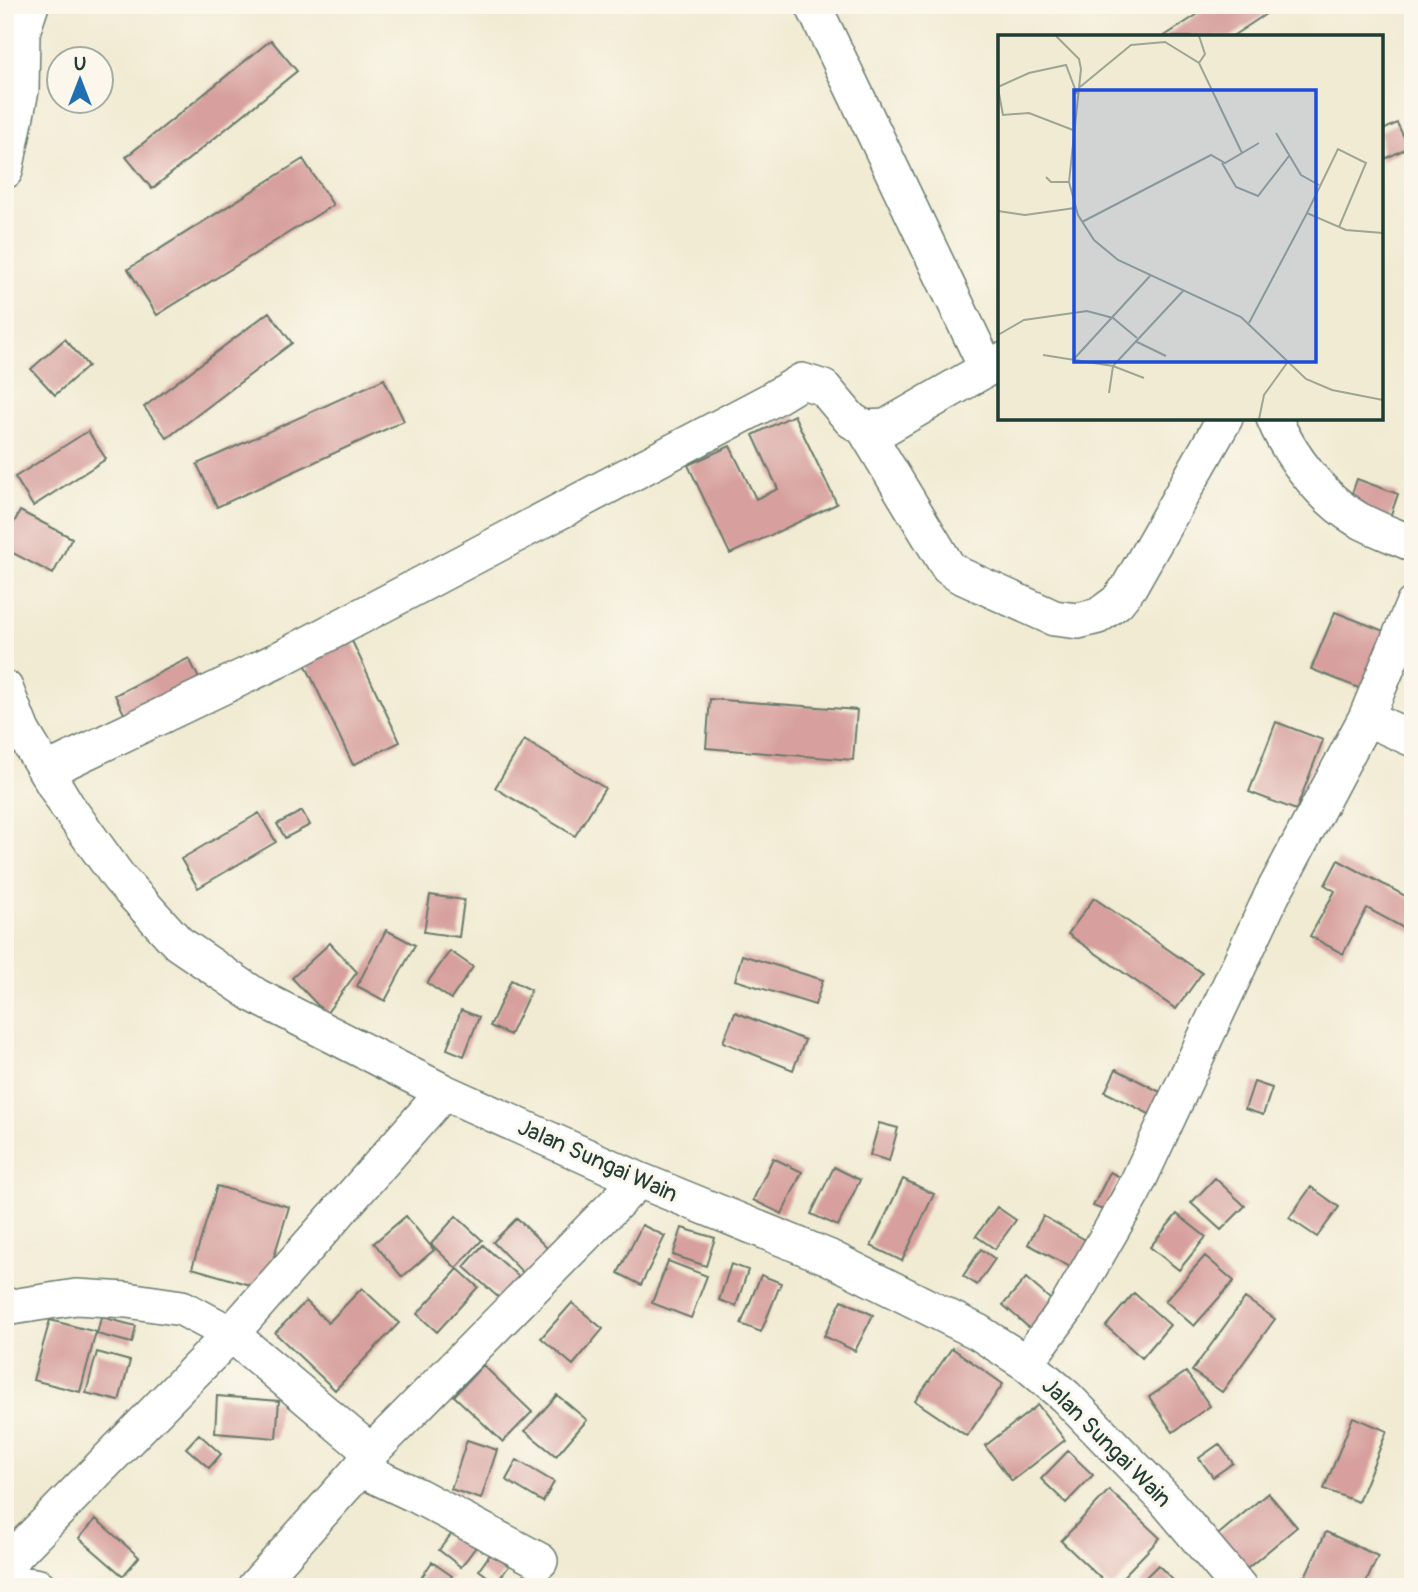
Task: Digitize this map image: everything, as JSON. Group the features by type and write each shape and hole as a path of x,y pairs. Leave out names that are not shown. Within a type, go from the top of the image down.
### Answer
{"street":[{"path":"813,5 993,365 886,427 864,428"},
{"path":"5,171 21,90 23,14"},
{"path":"46,771 276,662 803,381 824,388 851,420 864,428 948,567 959,575 1054,618 1078,621 1098,615 1117,602 1129,587 1224,420"},
{"path":"1275,420 1306,470 1329,499 1357,519 1413,544"},
{"path":"1026,1363 1068,1307 1133,1192 1272,895 1366,718 1413,605"},
{"name":"Jalan Sungai Wain","path":"6,690 22,731 67,806 119,878 178,943 256,996 444,1092 639,1180 828,1257 978,1332 1026,1363 1066,1396 1163,1497 1239,1587"},
{"path":"1366,718 1413,738"},
{"path":"5,1565 231,1334 444,1092"},
{"path":"255,1587 365,1460 639,1180"},
{"path":"5,1308 76,1297 127,1300 181,1308 231,1334 365,1460 418,1496 540,1561"},
{"path":"5,1581 38,1587"}],"building":[{"path":"1212,5 1265,5 1269,12 1234,35 1166,35"},
{"path":"271,40 297,71 152,189 126,157"},
{"path":"1397,123 1409,147 1383,160 1383,130"},
{"path":"303,159 333,205 157,315 128,269"},
{"path":"269,312 292,343 167,438 144,407"},
{"path":"65,339 88,366 55,395 31,369"},
{"path":"384,379 404,421 217,507 197,464"},
{"path":"794,415 837,504 730,554 688,465 730,446 756,499 778,489 753,435"},
{"path":"88,431 106,459 33,506 15,477"},
{"path":"1357,479 1398,494 1386,529 1345,514"},
{"path":"20,511 72,538 53,574 5,549 5,540"},
{"path":"1335,612 1394,635 1371,693 1311,669"},
{"path":"352,641 400,742 353,765 305,664"},
{"path":"189,658 202,685 128,722 115,695"},
{"path":"710,699 857,710 853,760 706,748"},
{"path":"1276,722 1323,740 1296,810 1249,792"},
{"path":"524,740 605,788 575,836 495,788"},
{"path":"302,811 310,825 285,838 277,824"},
{"path":"259,813 276,842 198,888 181,859"},
{"path":"1338,860 1413,900 1413,933 1367,908 1343,954 1310,936 1335,891 1325,885"},
{"path":"430,895 464,900 459,937 424,932"},
{"path":"1094,898 1202,973 1176,1009 1068,934"},
{"path":"386,930 415,945 385,1001 357,986"},
{"path":"330,943 357,972 326,1014 292,978"},
{"path":"450,951 473,967 451,999 427,983"},
{"path":"742,955 823,980 815,1005 735,980"},
{"path":"511,980 531,990 510,1035 490,1026"},
{"path":"461,1010 479,1017 464,1056 447,1049"},
{"path":"735,1012 805,1040 793,1070 723,1042"},
{"path":"1116,1069 1168,1096 1157,1118 1105,1092"},
{"path":"1254,1082 1272,1088 1263,1115 1245,1109"},
{"path":"879,1123 898,1128 889,1161 870,1155"},
{"path":"773,1158 802,1172 782,1214 753,1200"},
{"path":"834,1167 860,1180 838,1226 811,1214"},
{"path":"1110,1172 1120,1177 1103,1210 1093,1206"},
{"path":"1215,1178 1245,1206 1221,1230 1191,1203"},
{"path":"903,1179 934,1194 902,1261 871,1246"},
{"path":"217,1186 289,1207 264,1289 192,1268"},
{"path":"1311,1187 1339,1207 1317,1237 1289,1218"},
{"path":"997,1207 1016,1220 995,1249 976,1236"},
{"path":"1177,1214 1206,1237 1179,1270 1150,1247"},
{"path":"406,1216 434,1250 402,1277 374,1243"},
{"path":"456,1216 482,1240 456,1268 431,1244"},
{"path":"1043,1216 1096,1246 1081,1273 1028,1244"},
{"path":"517,1218 557,1258 532,1282 493,1242"},
{"path":"642,1225 665,1236 641,1285 618,1273"},
{"path":"682,1228 715,1238 706,1266 673,1255"},
{"path":"483,1245 526,1283 507,1305 464,1267"},
{"path":"981,1249 995,1259 977,1285 963,1276"},
{"path":"1205,1256 1234,1281 1194,1326 1165,1301"},
{"path":"668,1261 707,1276 691,1318 652,1303"},
{"path":"731,1264 748,1270 736,1306 719,1300"},
{"path":"458,1269 478,1287 437,1332 417,1314"},
{"path":"761,1275 781,1283 761,1332 741,1324"},
{"path":"1026,1278 1057,1305 1034,1332 1003,1305"},
{"path":"362,1288 399,1323 335,1390 275,1333 306,1301 328,1323"},
{"path":"1134,1293 1170,1325 1142,1358 1106,1326"},
{"path":"1245,1298 1275,1319 1222,1392 1192,1371"},
{"path":"842,1300 873,1315 855,1351 824,1336"},
{"path":"572,1303 603,1329 573,1365 541,1338"},
{"path":"101,1317 136,1326 132,1343 97,1334"},
{"path":"50,1320 96,1332 80,1392 33,1380"},
{"path":"952,1348 1003,1384 967,1436 915,1401"},
{"path":"97,1352 130,1361 119,1401 86,1393"},
{"path":"483,1365 532,1412 503,1442 454,1396"},
{"path":"1186,1372 1210,1406 1173,1432 1149,1397"},
{"path":"557,1395 587,1420 556,1456 525,1431"},
{"path":"217,1396 279,1401 276,1438 215,1433"},
{"path":"1038,1405 1065,1440 1012,1481 985,1446"},
{"path":"1353,1417 1387,1431 1358,1502 1324,1489"},
{"path":"199,1434 221,1454 209,1468 186,1448"},
{"path":"467,1440 497,1450 481,1499 451,1489"},
{"path":"1219,1444 1233,1463 1213,1477 1199,1458"},
{"path":"1068,1451 1093,1475 1066,1503 1041,1479"},
{"path":"517,1460 554,1482 543,1502 506,1480"},
{"path":"1109,1490 1160,1538 1113,1587 1061,1541"},
{"path":"1268,1493 1297,1527 1243,1572 1214,1538"},
{"path":"96,1519 139,1557 123,1576 79,1538"},
{"path":"457,1527 478,1544 461,1567 439,1550"},
{"path":"1326,1532 1378,1556 1364,1587 1300,1587"},
{"path":"491,1553 509,1566 496,1583 479,1570"},
{"path":"432,1562 452,1576 444,1587 422,1587 417,1584"},
{"path":"1158,1565 1173,1580 1166,1587 1136,1587"}]}
